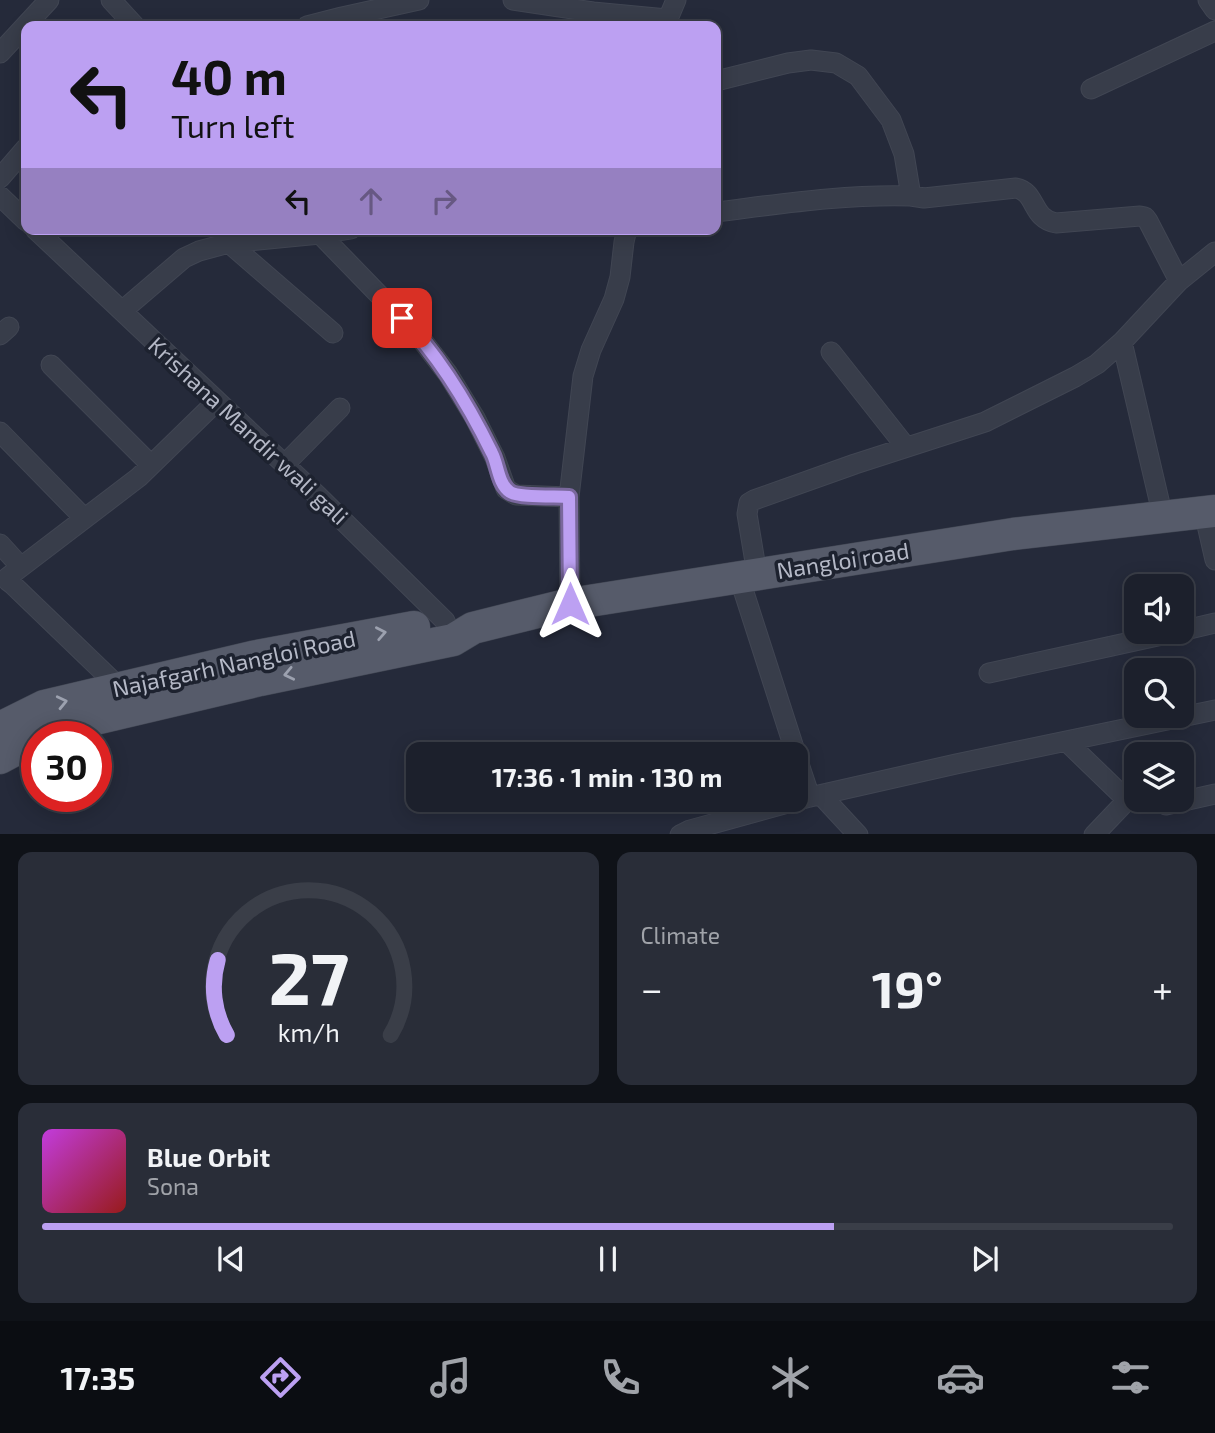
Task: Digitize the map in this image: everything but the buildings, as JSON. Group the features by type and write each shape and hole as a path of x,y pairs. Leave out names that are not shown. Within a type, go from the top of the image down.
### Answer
{"main road":[{"name":"Nangloi road","path":"457,630 570,604 748,575 1013,534 1209,512"},
{"name":"Najafgarh Nangloi Road","path":"3,720 44,706 252,657 457,630"},
{"path":"87,721 457,630"},
{"path":"0,758 21,746"}],"street":[{"path":"30,21 49,0"},
{"path":"111,0 130,21"},
{"path":"326,21 419,0"},
{"path":"513,0 659,21"},
{"path":"667,21 676,0"},
{"path":"1208,0 1215,9"},
{"path":"0,53 21,30"},
{"path":"1091,89 1215,31"},
{"path":"721,79 811,60 835,63 858,76 891,120 904,154 911,196"},
{"path":"0,178 21,154"},
{"path":"721,211 873,195 924,198 1023,189 1040,216 1047,222 1145,217 1179,282"},
{"path":"1,199 21,217"},
{"name":"Krishana Mandir wali gali","path":"41,235 457,630"},
{"path":"121,311 184,258 206,249 229,243 310,235"},
{"path":"321,235 418,335 448,374 475,418 495,458 506,489 516,495 569,497"},
{"path":"570,604 569,497 583,376 591,350 614,299 626,235"},
{"path":"229,243 333,333"},
{"path":"793,742 748,575 749,503 985,422 1097,364 1122,342 1179,282 1211,261"},
{"path":"1122,342 1163,517"},
{"path":"831,352 906,447"},
{"path":"51,365 151,465"},
{"path":"120,688 8,580 8,577 139,477 217,401"},
{"path":"285,465 340,408"},
{"path":"0,432 84,518"},
{"path":"1209,512 1215,560"},
{"path":"0,544 20,566"},
{"path":"1194,628 1215,623"},
{"path":"989,673 1124,643"},
{"path":"682,834 815,796 1215,710"},
{"path":"1066,741 1124,789"},
{"path":"808,781 815,796 857,834"},
{"path":"1194,799 1215,794"},
{"path":"1095,834 1124,804"}],"route":[{"path":"402,318 448,374 475,418 495,458 506,489 516,495 569,497 570,604"}]}
